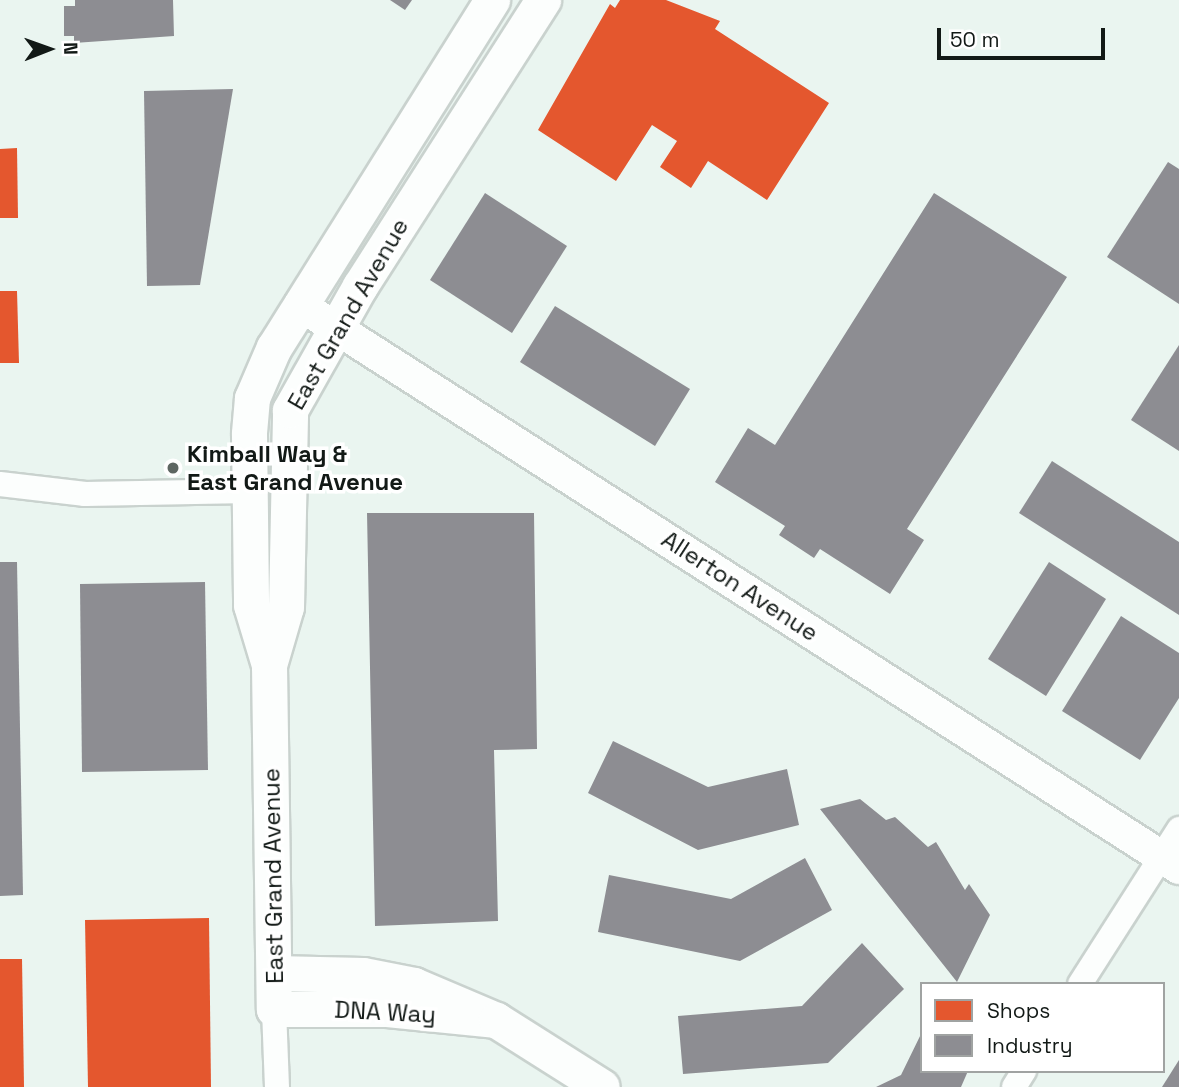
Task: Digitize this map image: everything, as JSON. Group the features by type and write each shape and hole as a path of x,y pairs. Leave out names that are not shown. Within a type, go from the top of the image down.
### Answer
{"main road":[{"name":"East Grand Avenue","path":"270,665 251,605 253,397 300,305 492,0"},
{"name":"East Grand Avenue","path":"274,1009 270,665 286,607 286,427 297,393 336,327 542,0"},
{"name":"DNA Way","path":"274,973 393,979 496,1020 602,1087"},
{"name":"DNA Way","path":"274,1009 387,1009 496,1020"}],"street":[{"name":"Allerton Avenue","path":"300,305 1170,862"},
{"path":"0,484 85,494 250,491"},
{"path":"1081,982 1170,862 1179,829"},
{"name":"East Grand Avenue","path":"274,1009 276,1087"}],"building: Shops":[{"path":"620,0 666,0 720,21 715,29 829,103 767,200 708,161 691,188 660,167 677,141 652,125 616,181 538,130 610,4 615,8"},
{"path":"17,148 18,218 0,218 0,149"},
{"path":"0,291 17,291 19,363 0,363"},
{"path":"209,918 211,1087 88,1087 85,920"},
{"path":"0,959 22,959 24,1087 0,1087"}],"building: Industry":[{"path":"75,0 173,0 174,36 74,43 74,36 64,36 64,6 75,6"},
{"path":"390,0 412,0 405,10"},
{"path":"233,89 200,285 147,286 144,91"},
{"path":"1168,162 1179,169 1179,304 1107,257"},
{"path":"485,193 567,246 512,333 430,280"},
{"path":"934,193 1067,277 907,529 924,540 890,594 820,549 814,558 779,535 785,526 715,482 748,428 775,445"},
{"path":"555,306 690,389 655,446 520,362"},
{"path":"1179,345 1179,451 1131,420"},
{"path":"1052,461 1179,542 1179,615 1019,513"},
{"path":"367,513 534,513 537,749 494,750 498,921 375,926"},
{"path":"0,562 17,562 23,895 0,896"},
{"path":"1049,562 1106,599 1046,696 988,659"},
{"path":"205,582 208,770 82,772 80,584"},
{"path":"1121,616 1179,653 1179,698 1140,760 1062,711"},
{"path":"613,741 708,787 787,769 799,825 698,850 588,793"},
{"path":"860,799 886,820 895,817 928,847 936,842 965,890 969,884 990,915 957,982 820,809"},
{"path":"805,858 832,910 740,961 598,932 609,875 731,899"},
{"path":"862,943 904,989 828,1063 683,1074 678,1016 802,1006"},
{"path":"920,1036 920,1073 967,1073 961,1087 876,1087 901,1075"},
{"path":"1179,1060 1179,1087 1162,1087"}],"place":[{"name":"Kimball Way & East Grand Avenue","path":"173,468"}]}
